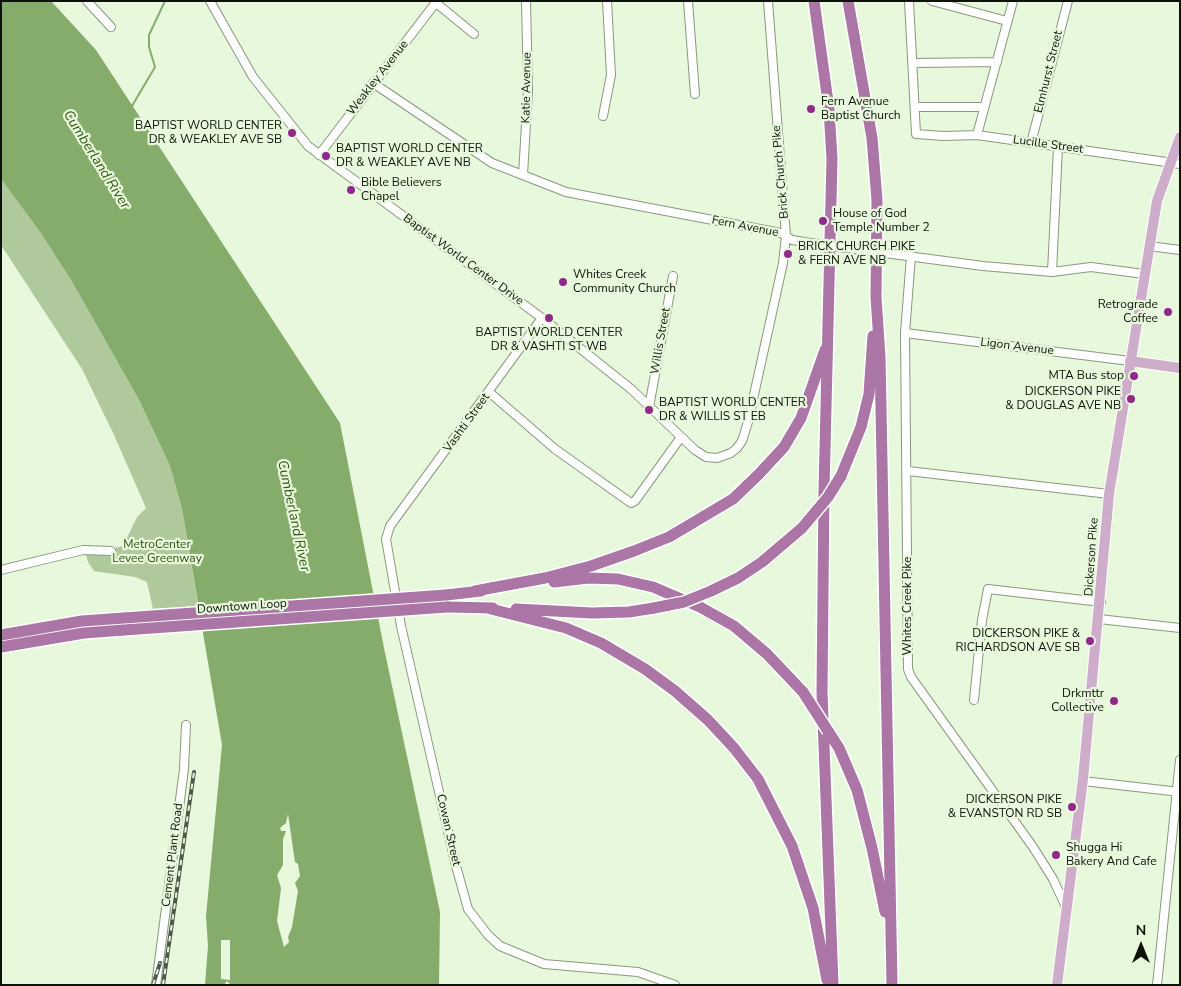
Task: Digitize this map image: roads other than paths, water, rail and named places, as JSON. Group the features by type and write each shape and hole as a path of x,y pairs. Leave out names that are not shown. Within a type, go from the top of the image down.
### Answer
{"highway":[{"path":"814,1 829,109 832,159 822,692 833,985"},
{"path":"487,608 592,613 629,612 684,602 738,578 762,562 802,528 828,497 841,476 862,427 869,394 876,297 877,200 872,138 848,1"},
{"path":"876,297 880,357 892,985"},
{"path":"475,591 564,573 634,551 670,537 733,499 784,447 801,418 828,342"},
{"path":"475,591 588,578 618,579 653,587 700,607 734,626 767,654 803,692 839,748 857,790 872,848 891,946"},
{"name":"Downtown Loop","path":"1,648 124,624 475,591"},
{"name":"Downtown Loop","path":"1,635 82,621 124,624 447,607 487,608"},
{"path":"487,608 566,628 602,643 675,691 708,720 734,748 758,779 792,846 813,908 828,985"}],"main road":[{"name":"Dickerson Pike","path":"1056,985 1083,781 1101,602 1109,494 1157,201 1169,162 1180,137"},
{"path":"1130,361 1180,368"}],"street":[{"path":"88,1 111,27"},
{"name":"Baptist World Center Drive","path":"210,1 253,77 308,146 542,318 630,389 681,437 706,457 717,458 731,453"},
{"name":"Katie Avenue","path":"523,175 528,90 526,1"},
{"path":"603,116 611,75 607,1"},
{"path":"688,1 695,94"},
{"name":"Brick Church Pike","path":"731,453 742,441 748,422 783,262 786,236 767,1"},
{"path":"909,1 915,107 984,106"},
{"path":"932,1 1007,20"},
{"path":"977,135 1012,1"},
{"name":"Elmhurst Street","path":"1032,143 1068,1"},
{"path":"437,2 474,34"},
{"name":"Weakley Avenue","path":"319,155 437,2"},
{"path":"912,63 997,62"},
{"name":"Fern Avenue","path":"373,84 492,164 566,192 781,233 792,240 817,244 983,266 1052,272 1091,267 1144,274"},
{"name":"Lucille Street","path":"915,107 916,134 944,136 977,135 1180,164"},
{"path":"1052,272 1058,146"},
{"path":"1149,246 1180,250"},
{"name":"Whites Creek Pike","path":"911,256 905,332 908,471 908,669 911,677 1033,847 1053,879 1066,907"},
{"name":"Willis Street","path":"649,407 673,276"},
{"name":"Vashti Street","path":"390,526 542,318"},
{"name":"Ligon Avenue","path":"905,332 1130,361"},
{"path":"489,392 555,449 631,502 635,501 681,437"},
{"path":"908,471 1109,494"},
{"name":"Cowan Street","path":"390,526 386,539 401,626 451,847 468,908 498,944 526,959 544,964 638,972 675,985"},
{"path":"1,570 83,550 111,551"},
{"path":"974,700 981,622 988,589 1101,602"},
{"path":"1099,619 1180,628"},
{"name":"Cement Plant Road","path":"156,985 184,769 186,725"},
{"path":"1157,985 1180,760"},
{"path":"1083,781 1178,792"}],"water":[{"name":"Cumberland River","path":"1,1 51,1 96,50 340,423 384,648 440,912 439,985 231,985 227,981 224,985 205,985 208,946 206,916 222,745 182,509 170,466 139,400 71,280 40,232 1,179","holes":["288,814 295,862 298,864 300,876 295,883 298,891 292,927 288,937 289,942 284,947 277,921 281,888 277,875 283,865 283,839 286,831 281,831 280,828 286,823","221,940 230,940 230,980 221,979"]}],"waterway":[{"path":"132,106 155,67 149,47 149,35 165,1"}],"railway":[{"path":"163,985 194,772"},
{"path":"153,985 160,963"}],"place":[{"name":"Fern Avenue Baptist Church","path":"811,109"},
{"name":"BAPTIST WORLD CENTER DR & WEAKLEY AVE SB","path":"292,133"},
{"name":"BAPTIST WORLD CENTER DR & WEAKLEY AVE NB","path":"326,156"},
{"name":"Bible Believers Chapel","path":"351,190"},
{"name":"House of God Temple Number 2","path":"823,221"},
{"name":"BRICK CHURCH PIKE & FERN AVE NB","path":"788,254"},
{"name":"Whites Creek Community Church","path":"563,282"},
{"name":"Retrograde Coffee","path":"1168,312"},
{"name":"BAPTIST WORLD CENTER DR & VASHTI ST WB","path":"549,318"},
{"name":"MTA Bus stop","path":"1134,376"},
{"name":"DICKERSON PIKE & DOUGLAS AVE NB","path":"1131,399"},
{"name":"BAPTIST WORLD CENTER DR & WILLIS ST EB","path":"649,410"},
{"name":"DICKERSON PIKE & RICHARDSON AVE SB","path":"1090,641"},
{"name":"Drkmttr Collective","path":"1114,701"},
{"name":"DICKERSON PIKE & EVANSTON RD SB","path":"1072,807"},
{"name":"Shugga Hi Bakery And Cafe","path":"1056,855"}],"park label":[{"name":"MetroCenter Levee Greenway","path":"157,552"}]}
